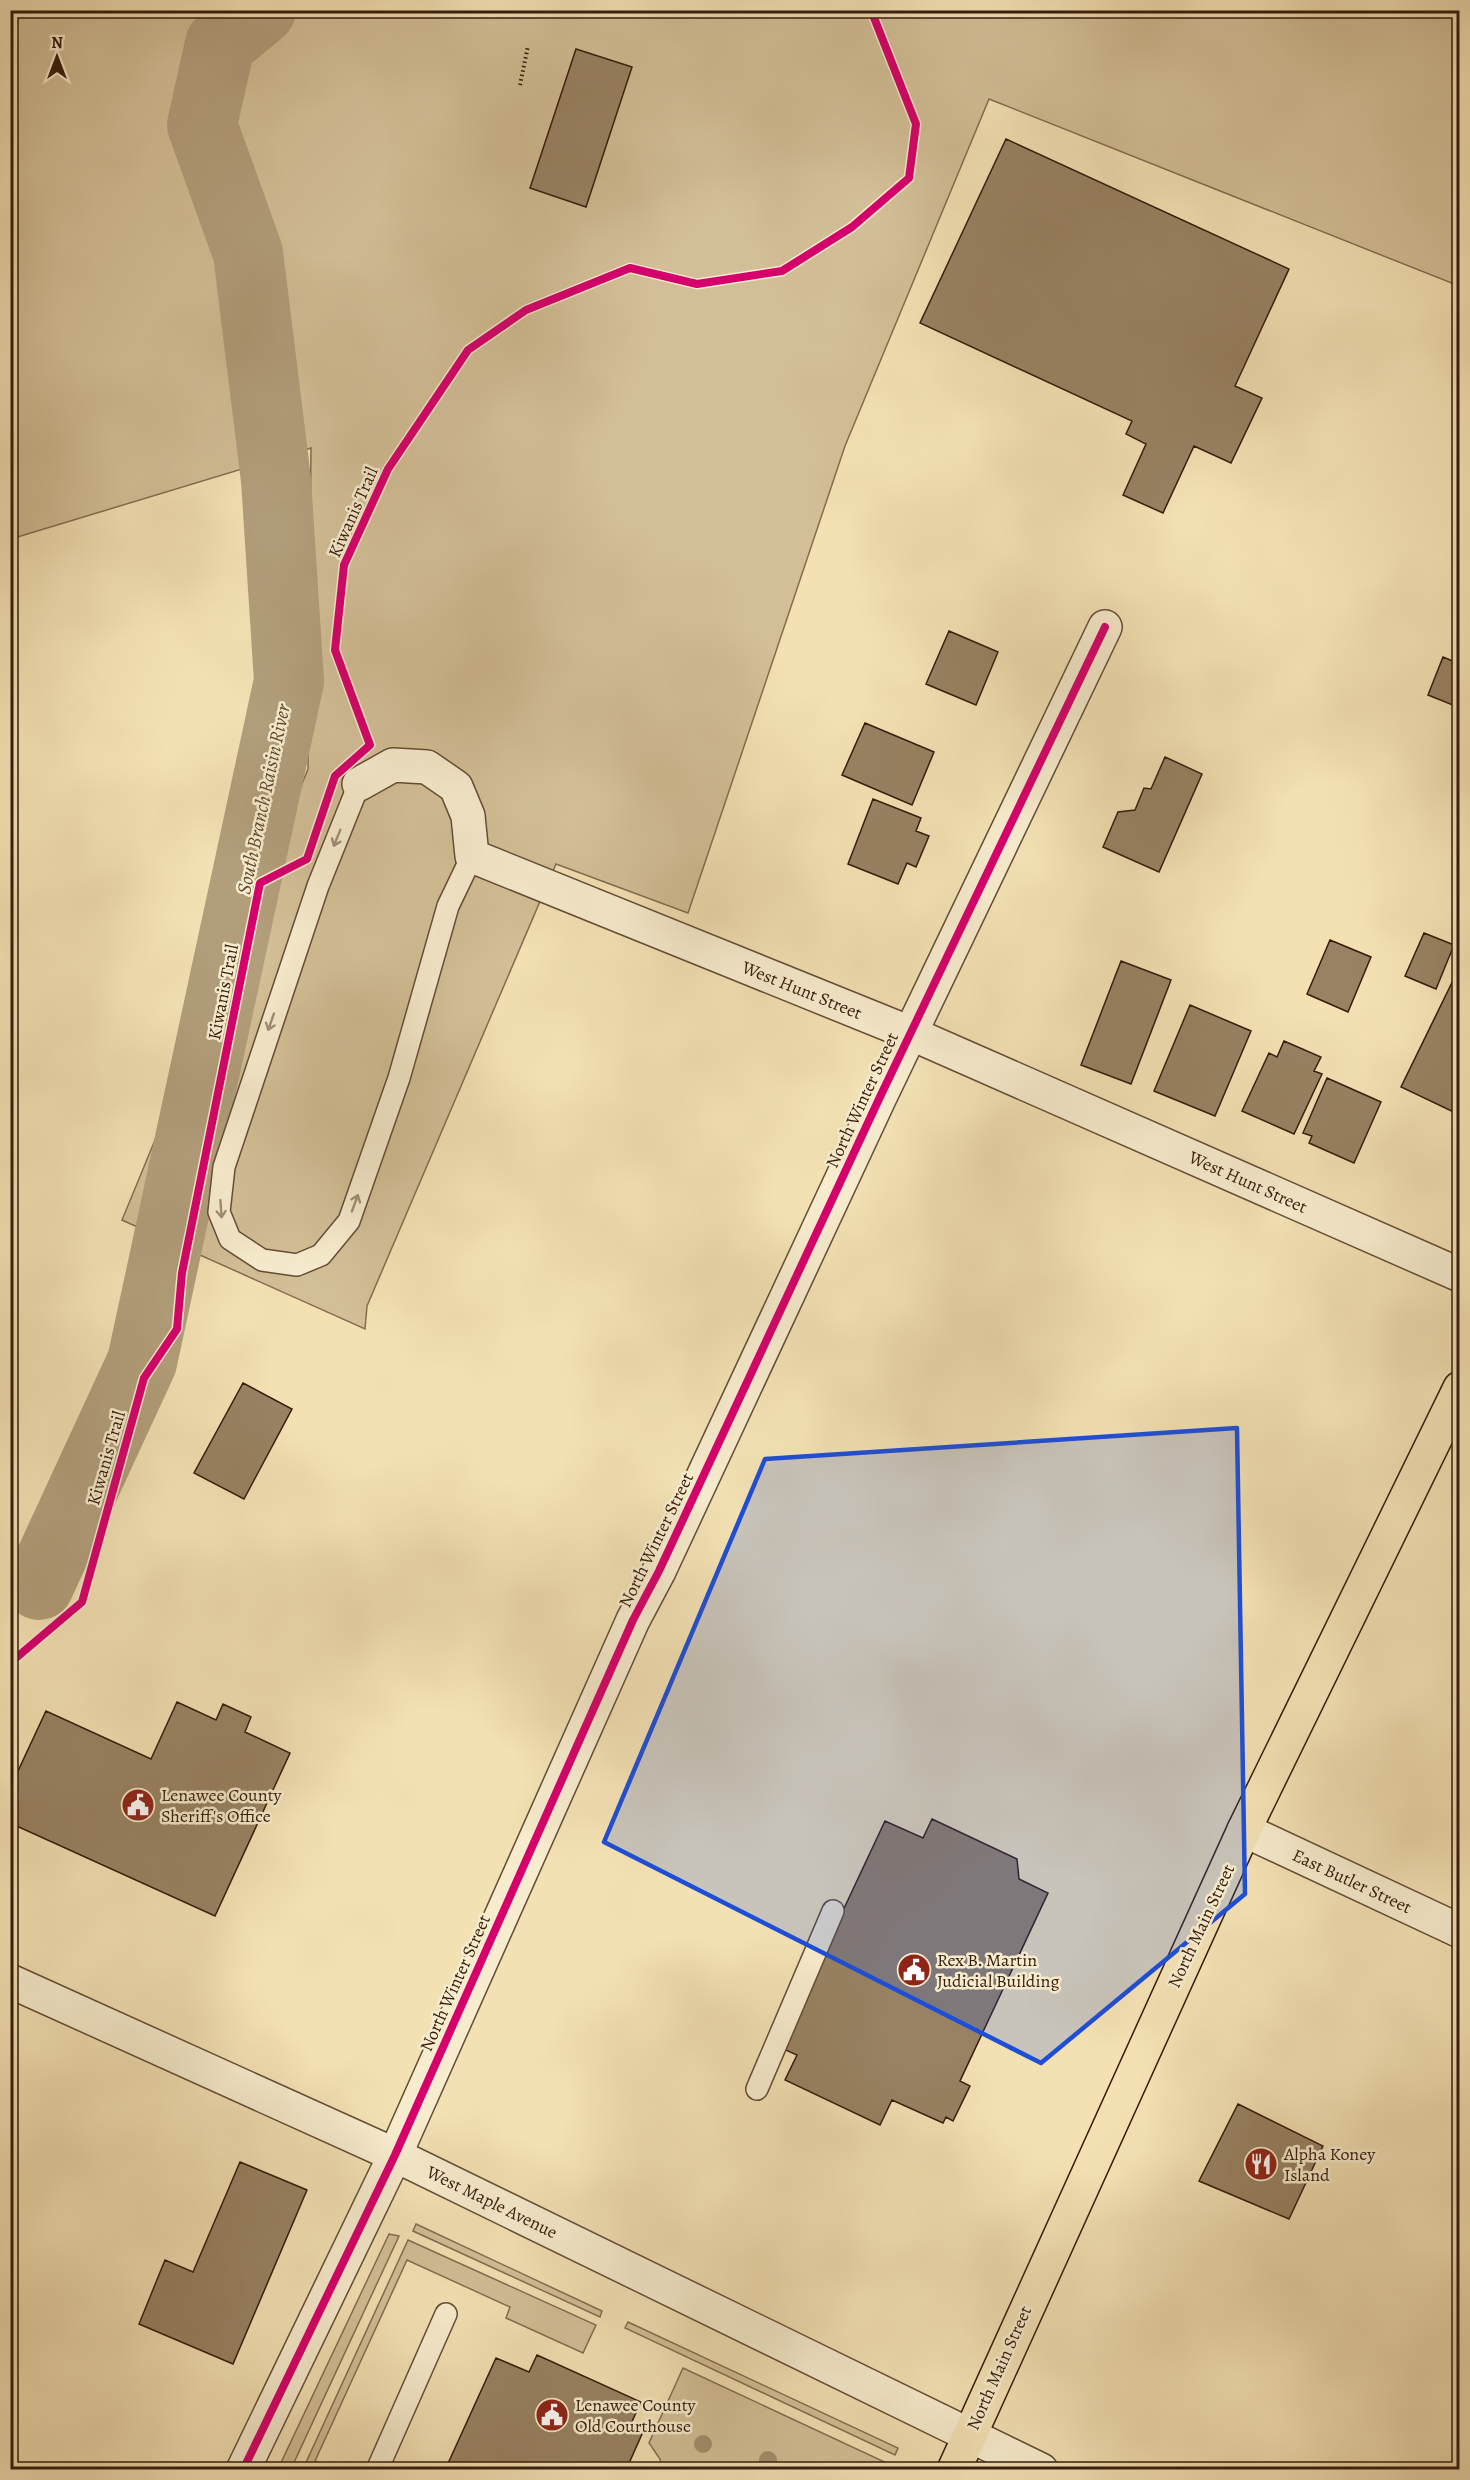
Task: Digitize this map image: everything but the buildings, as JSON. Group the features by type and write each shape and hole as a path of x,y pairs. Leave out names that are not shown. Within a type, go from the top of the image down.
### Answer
{"main road":[{"name":"North Main Street","path":"954,2469 1244,1830 1460,1388"}],"street":[{"name":"North Winter Street","path":"243,2469 396,2155 633,1620 659,1571 910,1033 1105,627"},
{"path":"359,784 393,765 427,766 456,787 468,816 472,856"},
{"name":"West Hunt Street","path":"472,856 910,1033 1460,1275"},
{"name":"East Butler Street","path":"1244,1830 1460,1931"},
{"name":"West Maple Avenue","path":"10,1981 396,2155 968,2436 1041,2469"}],"lane":[{"path":"359,784 318,885 224,1167 219,1212 230,1239 262,1260 297,1265 321,1255 349,1221 399,1078 448,906 472,856"},
{"path":"757,2089 833,1911"},
{"path":"377,2469 446,2314"}],"path":[{"path":"520,85 528,46"}],"highlighted area":[{"path":"1237,1428 1245,1894 1041,2063 604,1842 765,1459"}],"shaded area":[{"path":"11,11 1459,11 1459,286 989,99 845,446 688,913 556,864 367,1306 365,1329 122,1220 308,769 311,448 11,539"},
{"path":"416,2224 602,2311 600,2317 413,2231"},
{"path":"389,2234 399,2236 291,2469 278,2469"},
{"path":"408,2240 596,2325 583,2353 506,2318 510,2307 407,2260 315,2461 333,2469 303,2469"},
{"path":"628,2322 898,2448 895,2455 625,2328"},
{"path":"683,2368 889,2464 892,2469 662,2469 660,2459 649,2443"}],"waterway":[{"name":"South Branch Raisin River","path":"39,1585 142,1362 289,681 276,480 248,253 202,125 220,44 261,10"}],"cycle path":[{"name":"Kiwanis Trail","path":"10,1663 82,1602 144,1378 177,1329 182,1273 260,883 307,859 335,776 370,745 335,650 344,565 388,469 468,350 526,310 630,268 697,284 782,271 852,227 909,178 916,124 871,10"},
{"path":"243,2470 395,2155 633,1620 659,1571 879,1099 1105,627"}],"place":[{"name":"Lenawee County Sheriff's Office","path":"138,1805"},
{"name":"Rex B. Martin Judicial Building","path":"914,1970"},
{"name":"Alpha Koney Island","path":"1261,2164"},
{"name":"Lenawee County Old Courthouse","path":"552,2415"}]}
